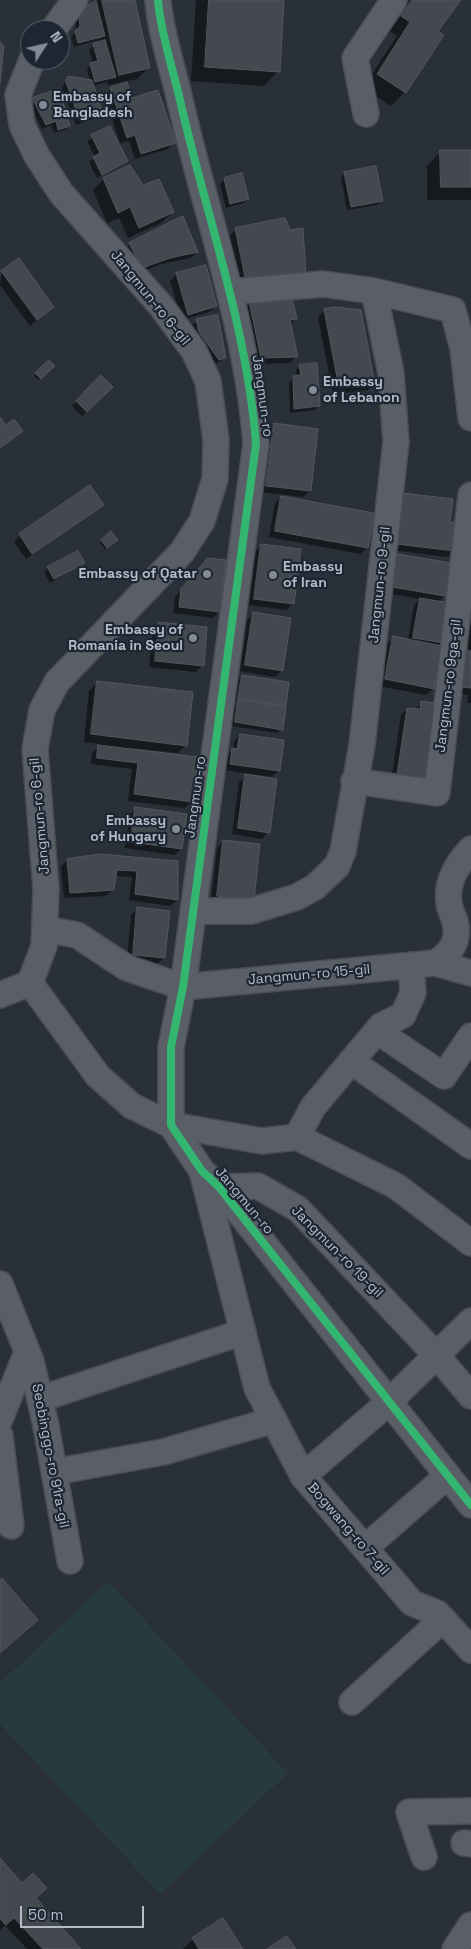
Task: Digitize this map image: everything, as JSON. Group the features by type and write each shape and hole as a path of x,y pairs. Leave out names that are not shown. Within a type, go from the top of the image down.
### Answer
{"street":[{"path":"60,20 75,0"},
{"name":"Jangmun-ro","path":"158,0 187,130 230,292 253,407 256,444 183,987 171,1047 171,1125 211,1179 471,1505"},
{"path":"366,114 355,58 394,0"},
{"name":"Jangmun-ro 6-gil","path":"28,70 18,95 22,125 37,156 61,193 160,306 194,351 208,381 216,440 215,480 202,521 182,552 57,682 42,710 35,749 46,888 45,929 44,946 30,983"},
{"path":"230,292 323,284 374,290 452,310 462,349 471,418"},
{"name":"Jangmun-ro 9-gil","path":"193,911 251,911 296,897 316,887 337,866 343,851 354,781 362,745 396,442 391,373 374,290"},
{"name":"Jangmun-ro 9ga-gil","path":"354,781 437,793 471,495"},
{"path":"423,964 446,956 456,941 456,923 449,898 450,886 459,862 471,849"},
{"path":"449,898 471,918"},
{"path":"45,929 77,935 127,968 183,987"},
{"path":"423,964 471,973"},
{"path":"297,1137 313,1107 381,1026 403,1015 423,964"},
{"name":"Jangmun-ro 15-gil","path":"183,987 423,964"},
{"path":"0,995 30,983 98,1076 132,1106 171,1125 262,1141 297,1137 396,1186 471,1243"},
{"path":"377,1031 444,1076 471,1036"},
{"path":"351,1061 471,1146"},
{"name":"Bogwang-ro 7-gil","path":"211,1179 243,1332 257,1388 303,1476 412,1603 437,1613 471,1650"},
{"name":"Jangmun-ro 19-gil","path":"211,1179 258,1186 298,1209 436,1355 471,1396"},
{"name":"Seobinggo-ro 91ra-gil","path":"0,1284 27,1352 40,1399 70,1561"},
{"path":"40,1399 243,1332"},
{"path":"303,1476 389,1402 436,1355 466,1333"},
{"name":"Seobinggo-ro 91ra-gil","path":"0,1419 27,1352"},
{"path":"54,1472 163,1452 274,1420"},
{"path":"0,1436 11,1526"},
{"path":"365,1548 446,1476"},
{"path":"352,1702 443,1620"},
{"path":"424,1857 409,1812 471,1811"},
{"path":"455,1949 471,1926"}],"green space":[{"path":"108,1581 288,1773 160,1894 0,1724 0,1683"}],"building":[{"path":"102,0 135,0 150,68 119,75"},
{"path":"209,0 284,0 280,72 205,67"},
{"path":"412,0 461,0 438,31 444,35 406,93 377,74 410,22 401,16"},
{"path":"96,1 105,36 78,43 75,31 80,26 79,17 85,7"},
{"path":"105,40 116,77 95,82 90,63 98,61 93,44"},
{"path":"0,42 4,46 0,83"},
{"path":"68,76 92,80 103,114 80,121 66,82"},
{"path":"127,82 132,98 158,90 176,143 141,154 135,135 127,138 110,88"},
{"path":"59,89 70,126 58,130 56,121 46,125 32,98"},
{"path":"110,126 128,161 102,175 93,157 100,153 91,135"},
{"path":"440,150 471,150 471,187 441,187"},
{"path":"130,165 143,185 159,179 174,212 139,228 130,207 118,213 103,178"},
{"path":"376,166 383,201 351,207 344,172"},
{"path":"242,173 249,199 230,204 224,178"},
{"path":"183,216 198,252 170,258 142,268 129,243"},
{"path":"285,218 290,230 303,228 306,273 245,277 235,228"},
{"path":"19,258 54,307 37,320 1,271"},
{"path":"206,265 217,306 188,315 176,273"},
{"path":"291,294 297,319 290,320 298,357 261,358 249,301"},
{"path":"335,307 361,310 375,384 339,388 324,309"},
{"path":"218,315 226,358 219,360 199,332 196,319"},
{"path":"49,360 55,366 41,379 35,373"},
{"path":"317,363 320,406 294,409 293,376 301,375 299,365"},
{"path":"101,375 113,387 87,412 76,401"},
{"path":"0,417 6,425 14,419 23,431 0,448"},
{"path":"274,423 318,429 311,491 266,486"},
{"path":"90,485 104,505 32,554 19,534"},
{"path":"403,493 453,499 450,522 458,523 455,551 396,544"},
{"path":"281,496 374,513 368,548 275,531"},
{"path":"111,531 118,540 107,548 101,540"},
{"path":"261,544 301,549 294,604 254,599"},
{"path":"78,551 85,563 54,579 47,567"},
{"path":"398,554 451,563 445,596 392,587"},
{"path":"208,558 226,560 220,612 179,607 181,589"},
{"path":"420,598 450,603 444,643 413,638"},
{"path":"253,612 291,618 283,671 245,665"},
{"path":"159,622 207,627 204,666 155,661"},
{"path":"393,636 442,646 434,689 385,679"},
{"path":"466,650 471,651 471,688 461,687"},
{"path":"242,675 289,682 286,706 238,698"},
{"path":"97,681 193,692 187,746 91,734"},
{"path":"238,699 286,707 283,730 235,722"},
{"path":"421,701 441,704 429,780 397,775 407,708 420,709"},
{"path":"240,734 284,740 280,771 230,764 232,748 237,749"},
{"path":"98,745 198,757 193,802 134,794 138,763 97,758"},
{"path":"245,774 277,779 270,833 238,828"},
{"path":"135,807 187,814 182,849 131,842"},
{"path":"223,840 260,844 254,900 217,896"},
{"path":"100,854 178,861 178,900 135,894 137,871 117,870 114,890 70,893 67,859"},
{"path":"137,907 170,911 165,958 133,955"},
{"path":"2,1578 38,1620 0,1653 0,1580"},
{"path":"0,1858 22,1883 33,1873 47,1888 36,1898 81,1949 43,1949 14,1918 6,1925 0,1919"},
{"path":"223,1918 243,1949 199,1949 192,1938"},
{"path":"287,1936 296,1949 267,1949"}],"cycle path":[{"path":"158,0 161,23 189,139 235,312 244,356 256,444 183,987 171,1047 171,1125 202,1171 219,1187 471,1505"}],"place":[{"name":"Embassy of Bangladesh","path":"43,105"},
{"name":"Embassy of Lebanon","path":"313,390"},
{"name":"Embassy of Qatar","path":"207,574"},
{"name":"Embassy of Iran","path":"273,575"},
{"name":"Embassy of Romania in Seoul","path":"193,638"},
{"name":"Embassy of Hungary","path":"176,829"}]}
